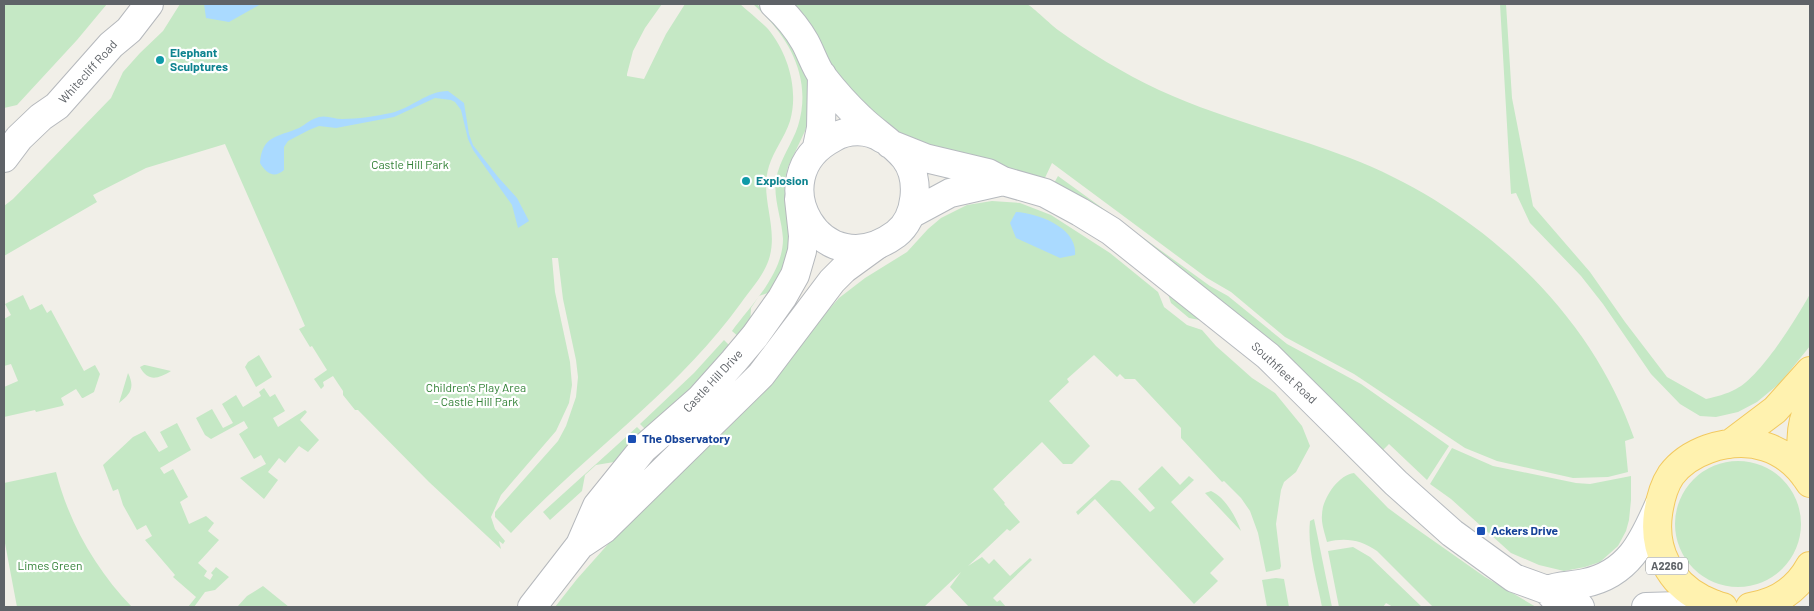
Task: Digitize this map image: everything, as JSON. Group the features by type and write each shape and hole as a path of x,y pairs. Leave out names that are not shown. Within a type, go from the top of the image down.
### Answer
{"main road":[{"name":"Whitecliff Road","path":"4,158 26,131 57,106 111,45 129,30 150,4"},
{"path":"774,4 786,16 804,40 822,75 859,118 887,142 906,159 911,171 915,190 911,214 897,233 877,245 862,249 850,250 826,240 812,226 799,197 799,180 805,164 818,147 838,135 856,131 874,133 887,142"},
{"path":"818,147 822,75"},
{"name":"Southfleet Road","path":"887,142 925,158 988,173 1003,181 1045,193 1111,231 1268,356 1396,483 1452,533 1514,578 1547,590 1556,600 1580,607"},
{"name":"Southfleet Road","path":"911,214 950,193 1003,181"},
{"name":"Castle Hill Drive","path":"532,607 580,545 597,506 643,449 700,399 734,361 755,336 787,290 795,276 802,247 799,197"},
{"name":"Castle Hill Drive","path":"580,545 604,529 761,374 827,285 844,269 877,245"},
{"name":"A2260","path":"1730,444 1775,410 1810,371"},
{"name":"A2260","path":"1808,480 1800,439 1810,404"},
{"name":"A2260","path":"1719,606 1698,597 1686,588 1673,576 1661,556 1657,522 1659,505 1670,478 1681,465 1701,452 1730,444 1750,444 1769,448 1792,461 1808,480"},
{"path":"1547,590 1556,586 1590,582 1618,569 1640,545 1648,532 1659,505"},
{"path":"1750,607 1769,602 1786,594 1800,582 1810,566"},
{"path":"1646,607 1719,606"}],"green space":[{"path":"4,4 107,4 77,40 17,105 4,108"},
{"name":"Castle Hill Park","path":"180,4 662,4 645,28 633,51 627,74 627,76 644,79 666,34 685,4 740,4 768,29 775,39 786,60 792,85 793,97 790,121 771,160 767,178 766,189 772,235 767,265 757,282 716,335 688,365 660,394 569,476 511,533 495,517 495,512 558,441 566,426 576,397 578,377 576,360 563,299 558,258 552,258 555,292 570,362 572,385 569,403 556,431 501,495 491,517 495,529 505,541 503,544 499,541 501,549 429,482 358,410 355,410 343,395 343,391 333,376 323,382 324,386 321,389 314,379 327,370 299,329 305,326 225,144 146,168 93,195 97,202 4,256 4,206 111,98 123,72 163,31"},
{"path":"753,4 757,4 793,43 808,80 809,118 788,167 785,179 785,196 793,239 776,290 759,296 772,277 782,252 783,239 775,186 780,165 798,126 802,108 802,91 800,74 787,43 766,16"},
{"path":"788,4 1027,4 1082,47 1120,70 1159,90 1206,109 1350,158 1396,179 1441,204 1483,234 1522,268 1558,305 1589,347 1614,391 1634,438 1625,441 1628,472 1608,477 1573,478 1497,461 1465,448 1354,374 1285,337 1231,292 1207,278 1052,163 1043,182 928,150 874,119 857,104"},
{"path":"1500,4 1506,4 1512,98 1533,206 1590,272 1667,377 1706,399 1736,389 1746,382 1767,360 1810,294 1810,346 1780,383 1757,402 1738,412 1716,417 1700,416 1680,404 1651,374 1603,304 1581,276 1530,223 1516,193 1511,194"},
{"path":"1058,176 1210,286 1228,296 1287,344 1361,384 1449,446 1427,480 1389,444 1383,450 1298,366 1251,328 1053,185"},
{"path":"992,201 1020,203 1051,215 1110,253 1158,292 1164,307 1187,325 1202,330 1216,346 1252,378 1275,393 1302,426 1310,446 1296,472 1284,482 1281,490 1276,524 1280,569 1266,572 1258,533 1250,511 1241,498 1224,481 1222,482 1181,438 1181,428 1135,379 1125,379 1120,374 1117,377 1094,355 1067,379 1069,382 1049,401 1090,446 1072,464 1063,464 1042,442 993,489 1020,522 1010,531 1007,529 968,566 982,557 989,564 994,559 1010,576 1030,558 1032,560 993,598 997,602 1000,600 1006,607 969,607 950,587 961,572 924,607 555,607 626,524 757,399 839,298 865,278 907,252 941,218 967,205"},
{"path":"1166,288 1205,321 1189,318 1171,303"},
{"path":"23,295 30,310 42,304 47,313 51,310 84,371 95,365 100,374 94,392 83,398 76,389 61,398 64,405 62,406 4,417 4,387 18,381 11,364 4,366 4,319 11,315 5,304"},
{"path":"757,299 751,308 750,325 740,338 732,331"},
{"path":"724,340 732,348 648,432 640,424 694,373"},
{"path":"259,355 272,377 256,387 245,367 248,362"},
{"path":"144,365 171,371 154,378 143,372 140,367"},
{"path":"128,373 131,390 119,403"},
{"path":"264,388 270,397 275,394 285,411 273,418 278,427 305,410 307,412 300,420 319,440 308,452 299,446 285,463 279,458 268,472 278,480 264,499 240,478 266,464 261,455 254,459 239,434 248,428 244,421 211,439 205,435 196,418 212,409 223,428 233,423 222,404 236,395 243,407 261,396 259,392"},
{"path":"177,423 191,450 160,468 164,474 173,469 188,497 180,502 189,524 206,516 214,523 208,531 219,540 198,563 207,571 204,576 210,580 213,575 211,573 216,567 229,577 215,590 205,592 194,607 188,607 196,597 173,577 175,575 145,540 152,536 146,525 137,530 123,505 118,489 113,491 103,465 133,437 145,431 159,452 168,447 160,432"},
{"path":"637,427 645,435 614,462 596,465 585,475 582,491 550,520 543,512"},
{"path":"1452,448 1493,466 1576,483 1590,484 1631,476 1631,500 1626,531 1618,546 1600,562 1585,567 1564,571 1539,565 1511,553 1451,499 1430,484"},
{"path":"1738,461 1762,465 1783,479 1797,500 1801,524 1797,548 1783,569 1762,583 1738,587 1714,583 1693,569 1679,548 1675,524 1679,500 1693,479 1714,465"},
{"path":"1162,466 1180,485 1189,476 1194,480 1171,502 1224,559 1210,573 1218,581 1194,604 1095,499 1078,515 1076,512 1111,480 1120,481 1150,512 1155,508 1138,489"},
{"name":"Limes Green","path":"56,472 68,509 85,545 119,593 132,607 17,607 4,538 4,483"},
{"path":"1354,473 1388,508 1411,525 1485,577 1536,607 1433,607 1371,547 1353,540 1327,542 1322,518 1325,502 1332,489 1342,478"},
{"path":"1211,491 1225,503 1241,531 1205,493"},
{"path":"1314,519 1332,607 1322,607 1315,575 1309,532 1310,521"},
{"path":"1353,547 1370,557 1422,607 1393,607 1386,603 1383,607 1339,607 1328,551"},
{"path":"1284,579 1289,607 1267,607 1262,580"},
{"path":"263,586 289,607 238,606 247,596"}],"water":[{"path":"204,4 261,4 229,22 206,18"},
{"path":"448,91 464,103 469,134 473,145 517,198 529,221 518,228 512,205 473,150 468,139 461,110 451,100 435,98 394,117 336,128 319,126 288,141 284,147 284,170 280,173 270,174 260,163 264,147 272,138 299,128 316,118 325,116 339,119 354,118 391,113 433,94"},
{"path":"1016,212 1035,215 1055,224 1070,237 1074,245 1075,255 1060,258 1016,238 1010,223"}],"place":[{"name":"Elephant Sculptures","path":"160,60"},
{"name":"Explosion","path":"746,181"},
{"name":"The Observatory","path":"632,439"},
{"name":"Ackers Drive","path":"1481,531"}],"park label":[{"name":"Children's Play Area - Castle Hill Park","path":"476,395"}]}
